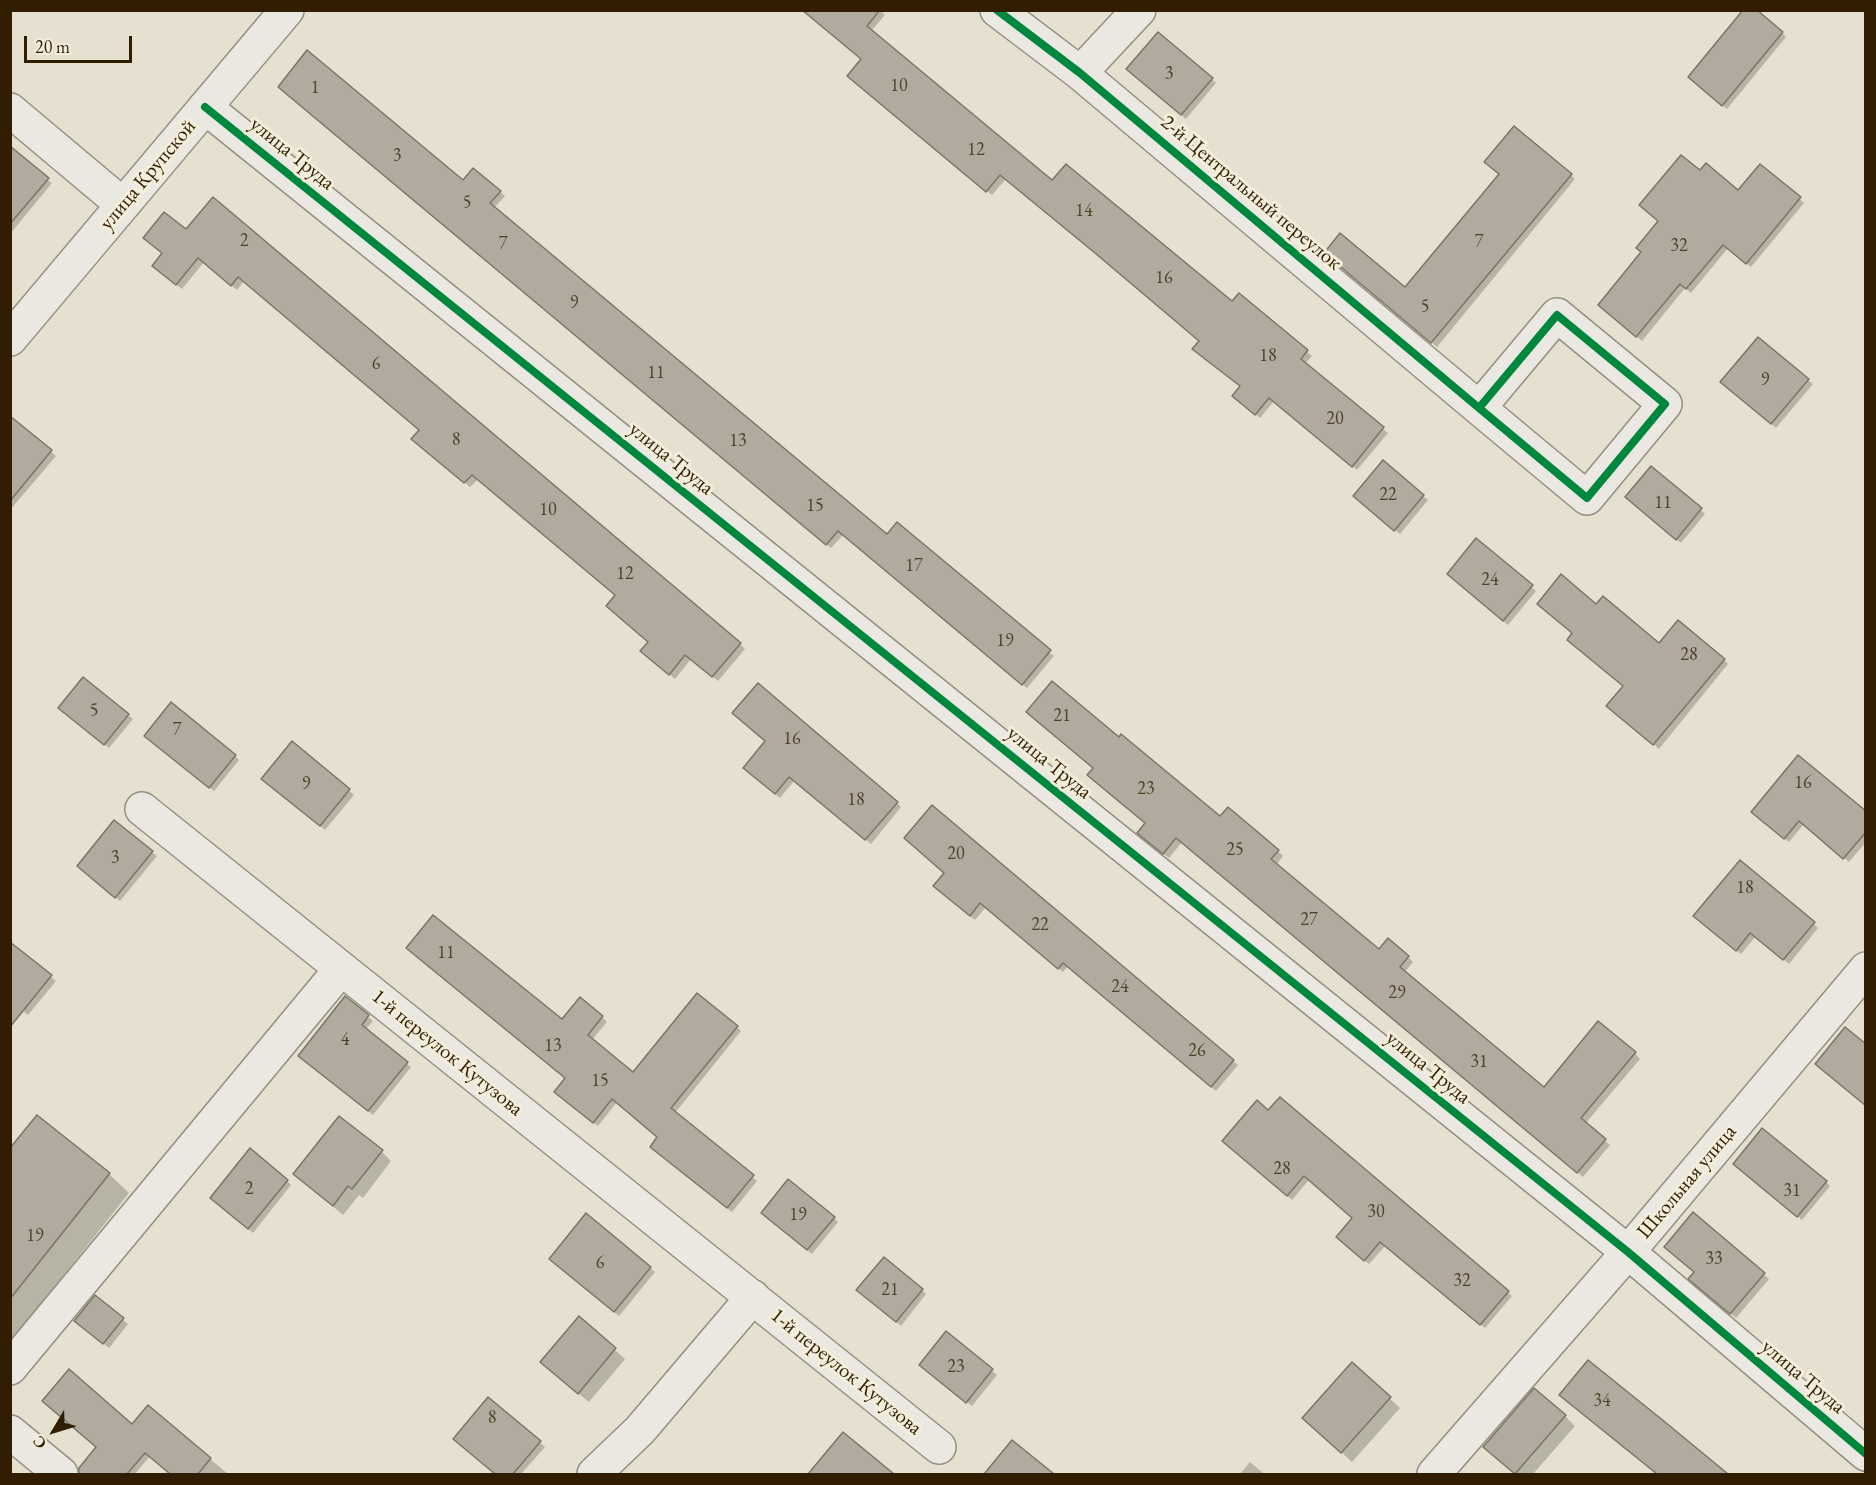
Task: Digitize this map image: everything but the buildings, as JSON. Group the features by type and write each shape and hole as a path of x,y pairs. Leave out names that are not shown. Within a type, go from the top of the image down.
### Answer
{"street":[{"name":"улица Крупской","path":"10,339 287,10"},
{"name":"2-й Центральный переулок","path":"997,10 1080,74 1479,408 1587,498 1665,404 1557,315 1479,408"},
{"path":"1080,74 1139,10"},
{"name":"улица Труда","path":"205,107 1628,1252 1866,1454"},
{"path":"10,111 123,205"},
{"name":"1-й переулок Кутузова","path":"142,809 939,1447"},
{"path":"10,1368 341,969"},
{"name":"Школьная улица","path":"1434,1474 1628,1252 1866,969"},
{"name":"1-й переулок Кутузова","path":"594,1474 640,1430 753,1297"},
{"path":"10,1432 62,1474"}],"cycle path":[{"path":"997,10 1080,73 1479,408 1587,498 1665,404 1557,315 1479,408"},
{"path":"205,107 1628,1252 1866,1454"}]}
